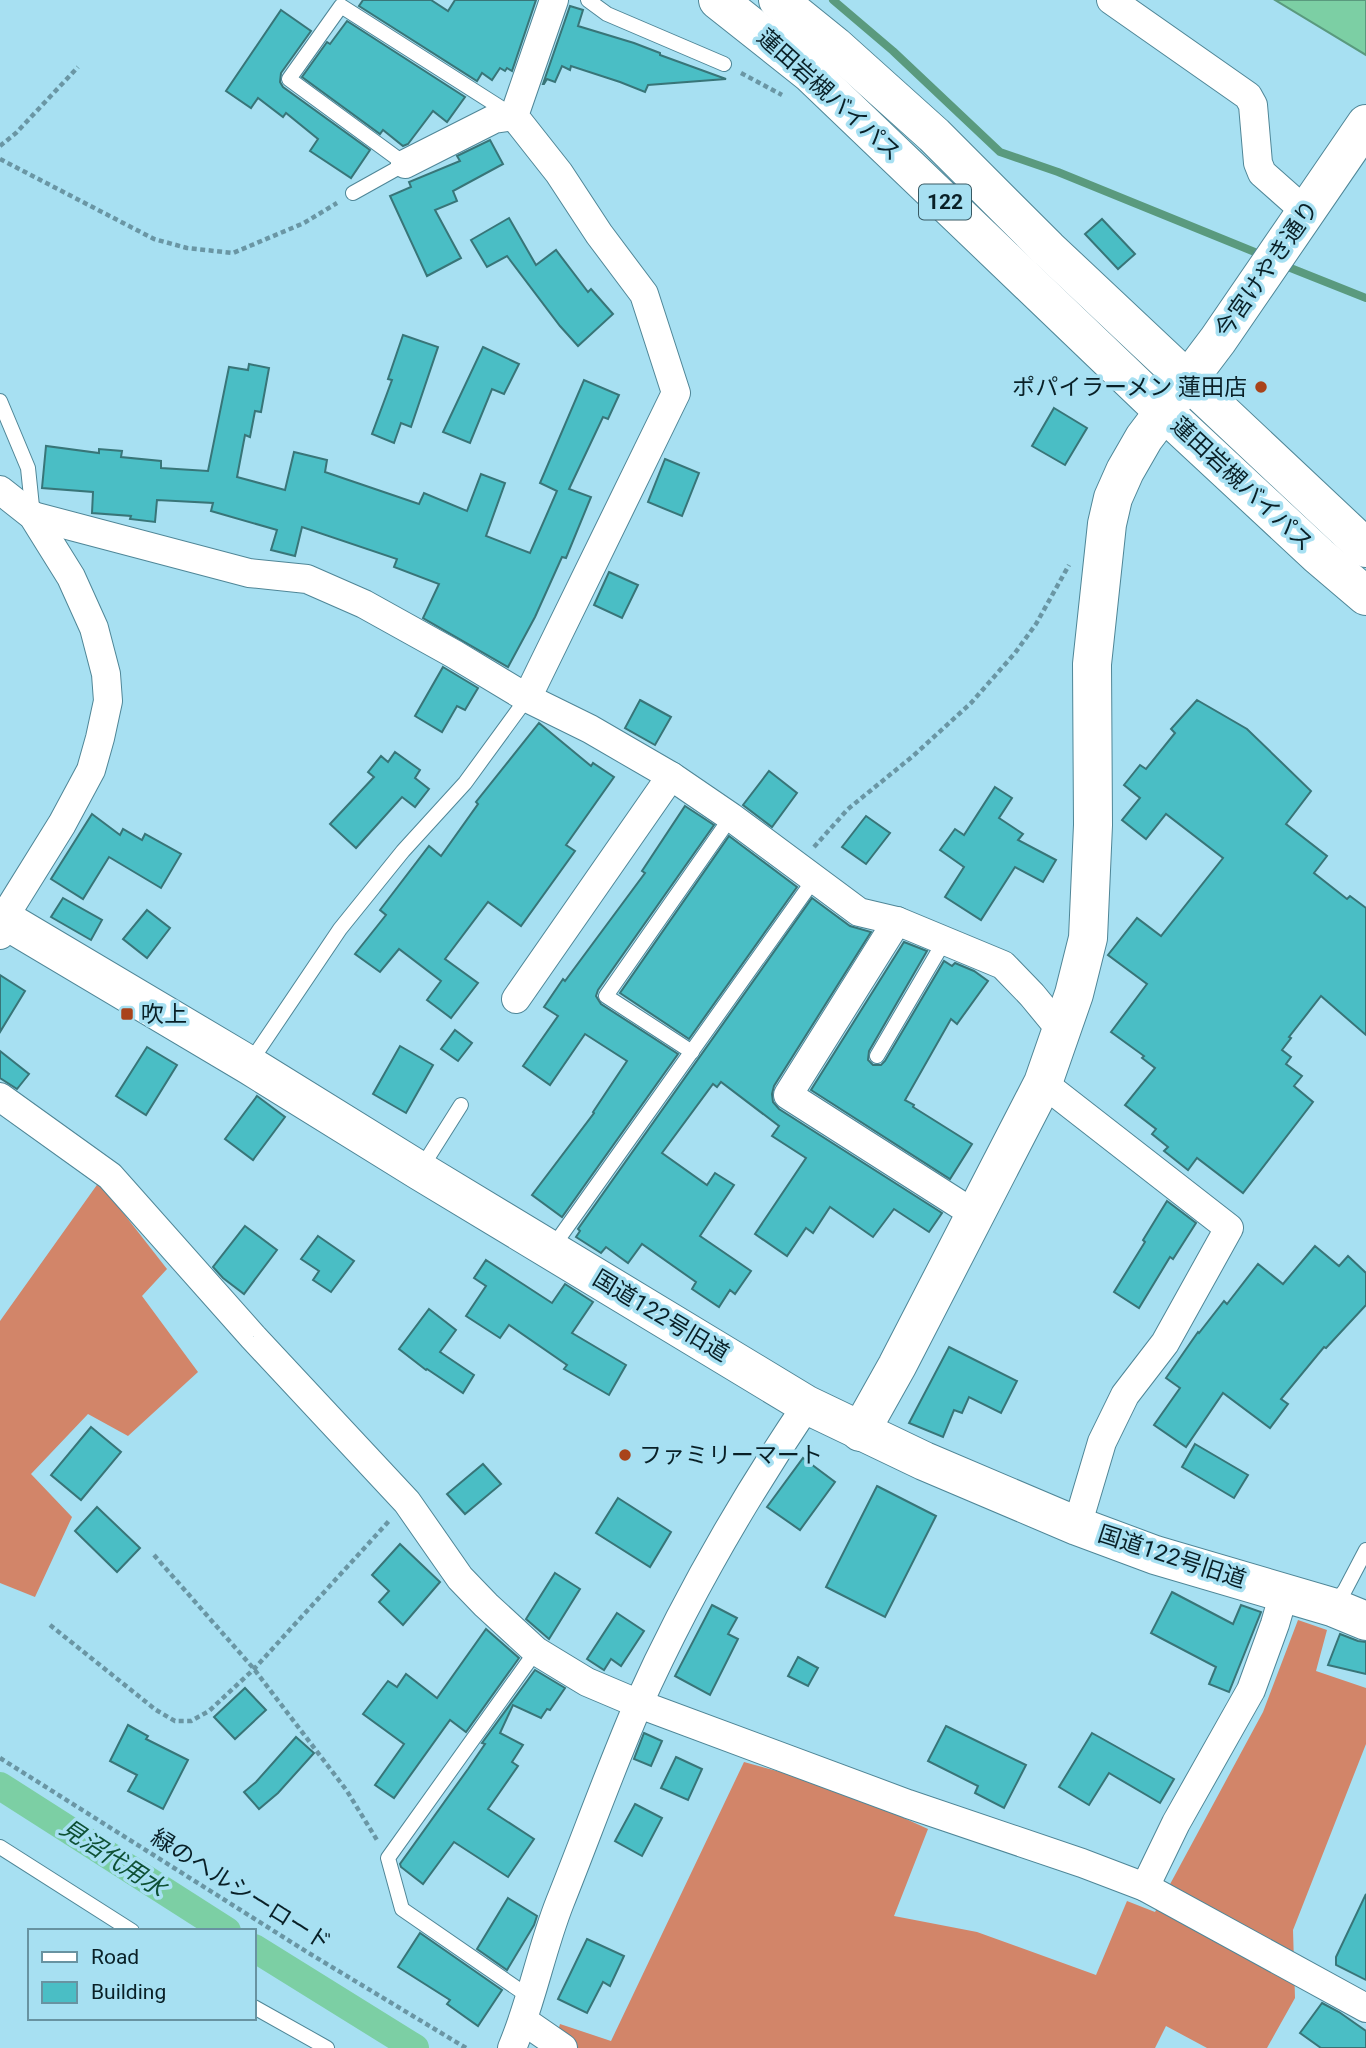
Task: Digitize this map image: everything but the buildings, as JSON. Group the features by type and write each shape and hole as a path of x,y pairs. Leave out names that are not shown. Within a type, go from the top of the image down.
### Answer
{"main road":[{"name":"蓮田岩槻バイパス","path":"718,0 810,73 1164,412 1366,596"},
{"name":"蓮田岩槻バイパス","path":"778,0 835,46 934,135 1048,249 1366,548"},
{"name":"今宮けやき通り","path":"860,1432 1043,1083 1074,994 1088,938 1093,825 1092,664 1107,524 1113,498 1141,442 1312,205 1366,124"},
{"name":"国道122号旧道","path":"2,925 249,1065 807,1405 924,1461 1077,1526 1155,1555 1349,1614"}],"street":[{"path":"514,116 554,0"},
{"path":"1111,0 1248,96 1252,105 1258,163 1262,173 1312,205"},
{"path":"405,163 494,118 514,116"},
{"path":"514,116 559,173 599,234 644,294 676,393 527,698"},
{"path":"0,490 33,516 71,577 94,628 106,674 108,701 91,769 2,925"},
{"path":"33,516 249,573 307,579 376,611 527,698 590,729 671,776 859,912 897,921 1003,965 1060,1029"},
{"path":"516,999 671,776"},
{"path":"897,921 788,1095 976,1215"},
{"path":"1043,1083 1229,1228 1165,1343 1125,1395 1113,1418 1102,1442 1077,1526"},
{"path":"0,1097 110,1176 253,1337 407,1502 460,1578 537,1651 586,1682 639,1704 908,1804 1145,1887 1366,2008"},
{"path":"512,2048 527,2009 554,1917 639,1704 701,1576 759,1477 807,1405"},
{"path":"1145,1887 1176,1823 1251,1690 1275,1624 1283,1593"},
{"path":"527,2009 563,2048"}],"lane":[{"path":"588,0 607,14 724,65"},
{"path":"353,193 405,163 289,79 341,6 514,116"},
{"path":"0,401 28,468 33,516"},
{"path":"249,1065 340,929 403,851 465,783 527,698"},
{"path":"692,1052 606,996 731,817"},
{"path":"550,1249 692,1052 806,872"},
{"path":"877,1056 945,940"},
{"path":"420,1171 461,1105"},
{"path":"1349,1614 1345,1590 1366,1550"},
{"path":"527,2009 402,1909 388,1858 537,1651"},
{"path":"0,1847 129,1929"},
{"path":"256,2008 327,2048"}],"path":[{"path":"724,65 792,100"},
{"path":"0,146 16,133 78,67"},
{"path":"0,159 154,239 187,248 233,253 304,223 353,193"},
{"path":"806,872 848,809 913,756 971,703 1015,653 1036,624 1070,563"},
{"path":"50,1625 156,1710 174,1721 191,1721 209,1711 254,1669 407,1502"},
{"path":"154,1555 254,1669 346,1791 388,1858"},
{"name":"緑のヘルシーロード","path":"0,1758 307,1952 466,2048"}],"shaded area":[{"path":"1275,0 1366,0 1366,55"},
{"path":"99,1182 167,1269 142,1296 198,1372 128,1436 88,1414 31,1474 72,1517 35,1597 0,1583 0,1321"},
{"path":"1298,1620 1327,1630 1316,1671 1366,1688 1366,1744 1293,1930 1295,1998 1267,2048 1207,2048 1166,2026 1155,2048 553,2048 560,2024 611,2041 744,1762 836,1787 928,1829 894,1916 977,1932 1096,1975 1127,1901 1155,1912 1263,1712"}],"waterway":[{"path":"833,0 893,51 1000,152 1058,172 1262,255"},
{"path":"1283,265 1366,298"},
{"name":"見沼代用水","path":"0,1786 224,1929"},
{"name":"見沼代用水","path":"256,1949 415,2048"}],"place":[{"name":"ポパイラーメン 蓮田店","path":"1261,387"},
{"name":"吹上","path":"127,1014"},
{"name":"ファミリーマート","path":"625,1455"}]}
